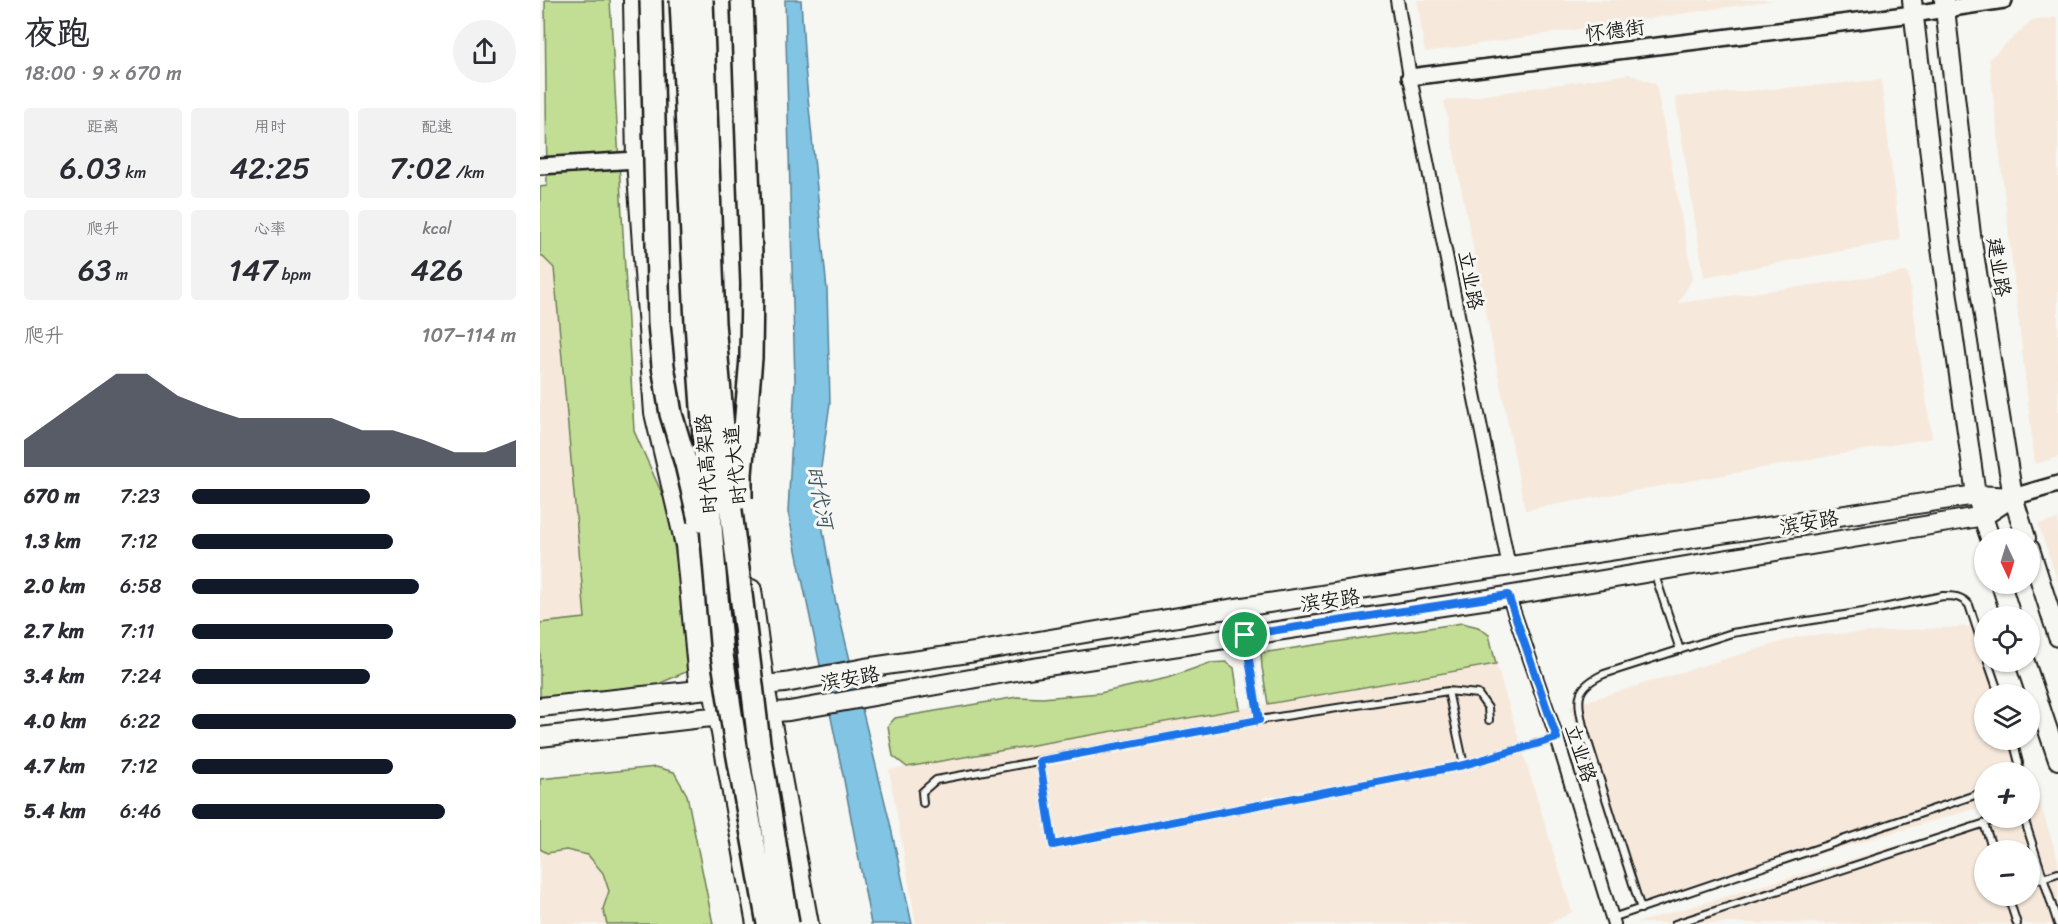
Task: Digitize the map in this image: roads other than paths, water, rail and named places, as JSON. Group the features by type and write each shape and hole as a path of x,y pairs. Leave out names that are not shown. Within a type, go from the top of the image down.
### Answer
{"highway":[{"path":"651,0 659,323 663,366 671,414 686,464 717,595"},
{"path":"663,0 678,319"},
{"name":"时代高架路","path":"681,0 696,323 722,655 768,924"},
{"name":"时代高架路","path":"702,0 714,323 728,486 759,743 788,924"},
{"path":"723,0 737,330"},
{"path":"741,598 741,474 751,358 752,284 742,0"}],"main road":[{"path":"633,0 636,160 654,413 685,545 706,689"},
{"name":"时代大道","path":"672,0 706,689 718,717 757,924"},
{"name":"时代大道","path":"714,0 728,396 733,458 764,686 808,924"},
{"name":"建业路","path":"1944,5 1971,234 2013,497 2023,528"},
{"path":"1912,7 1940,241 1976,495 1987,528"},
{"path":"678,319 681,357 691,394"},
{"path":"728,396 736,357 737,330"},
{"path":"681,526 694,443"},
{"name":"滨安路","path":"540,707 706,689 764,686 1196,614 1976,495 2013,497"},
{"name":"滨安路","path":"540,737 832,703 1027,669 1508,595 1984,516 2013,497"},
{"path":"2040,581 2058,638"},
{"path":"2040,717 2058,760"}],"street":[{"name":"立业路","path":"1397,0 1410,78 1509,567"},
{"name":"怀德街","path":"1410,78 1912,7 2004,0"},
{"path":"540,166 636,160"},
{"name":"滨安路","path":"2013,497 2058,484"},
{"name":"立业路","path":"1508,595 1557,738 1613,921"}],"lane":[{"path":"1654,571 1680,650"},
{"path":"1641,909 1583,726 1579,698 1582,690 1592,679 1732,633 1956,596 1964,599 1969,605 1974,620"},
{"path":"1245,635 1259,720"},
{"path":"1448,691 1464,765"},
{"path":"923,803 922,792 936,780 1259,720 1448,691 1478,694 1488,708 1490,720"},
{"path":"1040,761 1053,845 1464,765 1557,738"},
{"path":"1613,921 1641,909 1974,795"},
{"path":"1675,924 1974,827"},
{"path":"2027,828 2058,924"},
{"path":"2040,879 2058,873"},
{"path":"2011,906 2017,924"}],"water":[{"path":"785,0 801,0 805,67 827,290 830,403 817,496 835,599 889,819 912,924 871,924 843,775 788,512 795,381"}],"water label":[{"name":"时代河","path":"820,497"}]}
